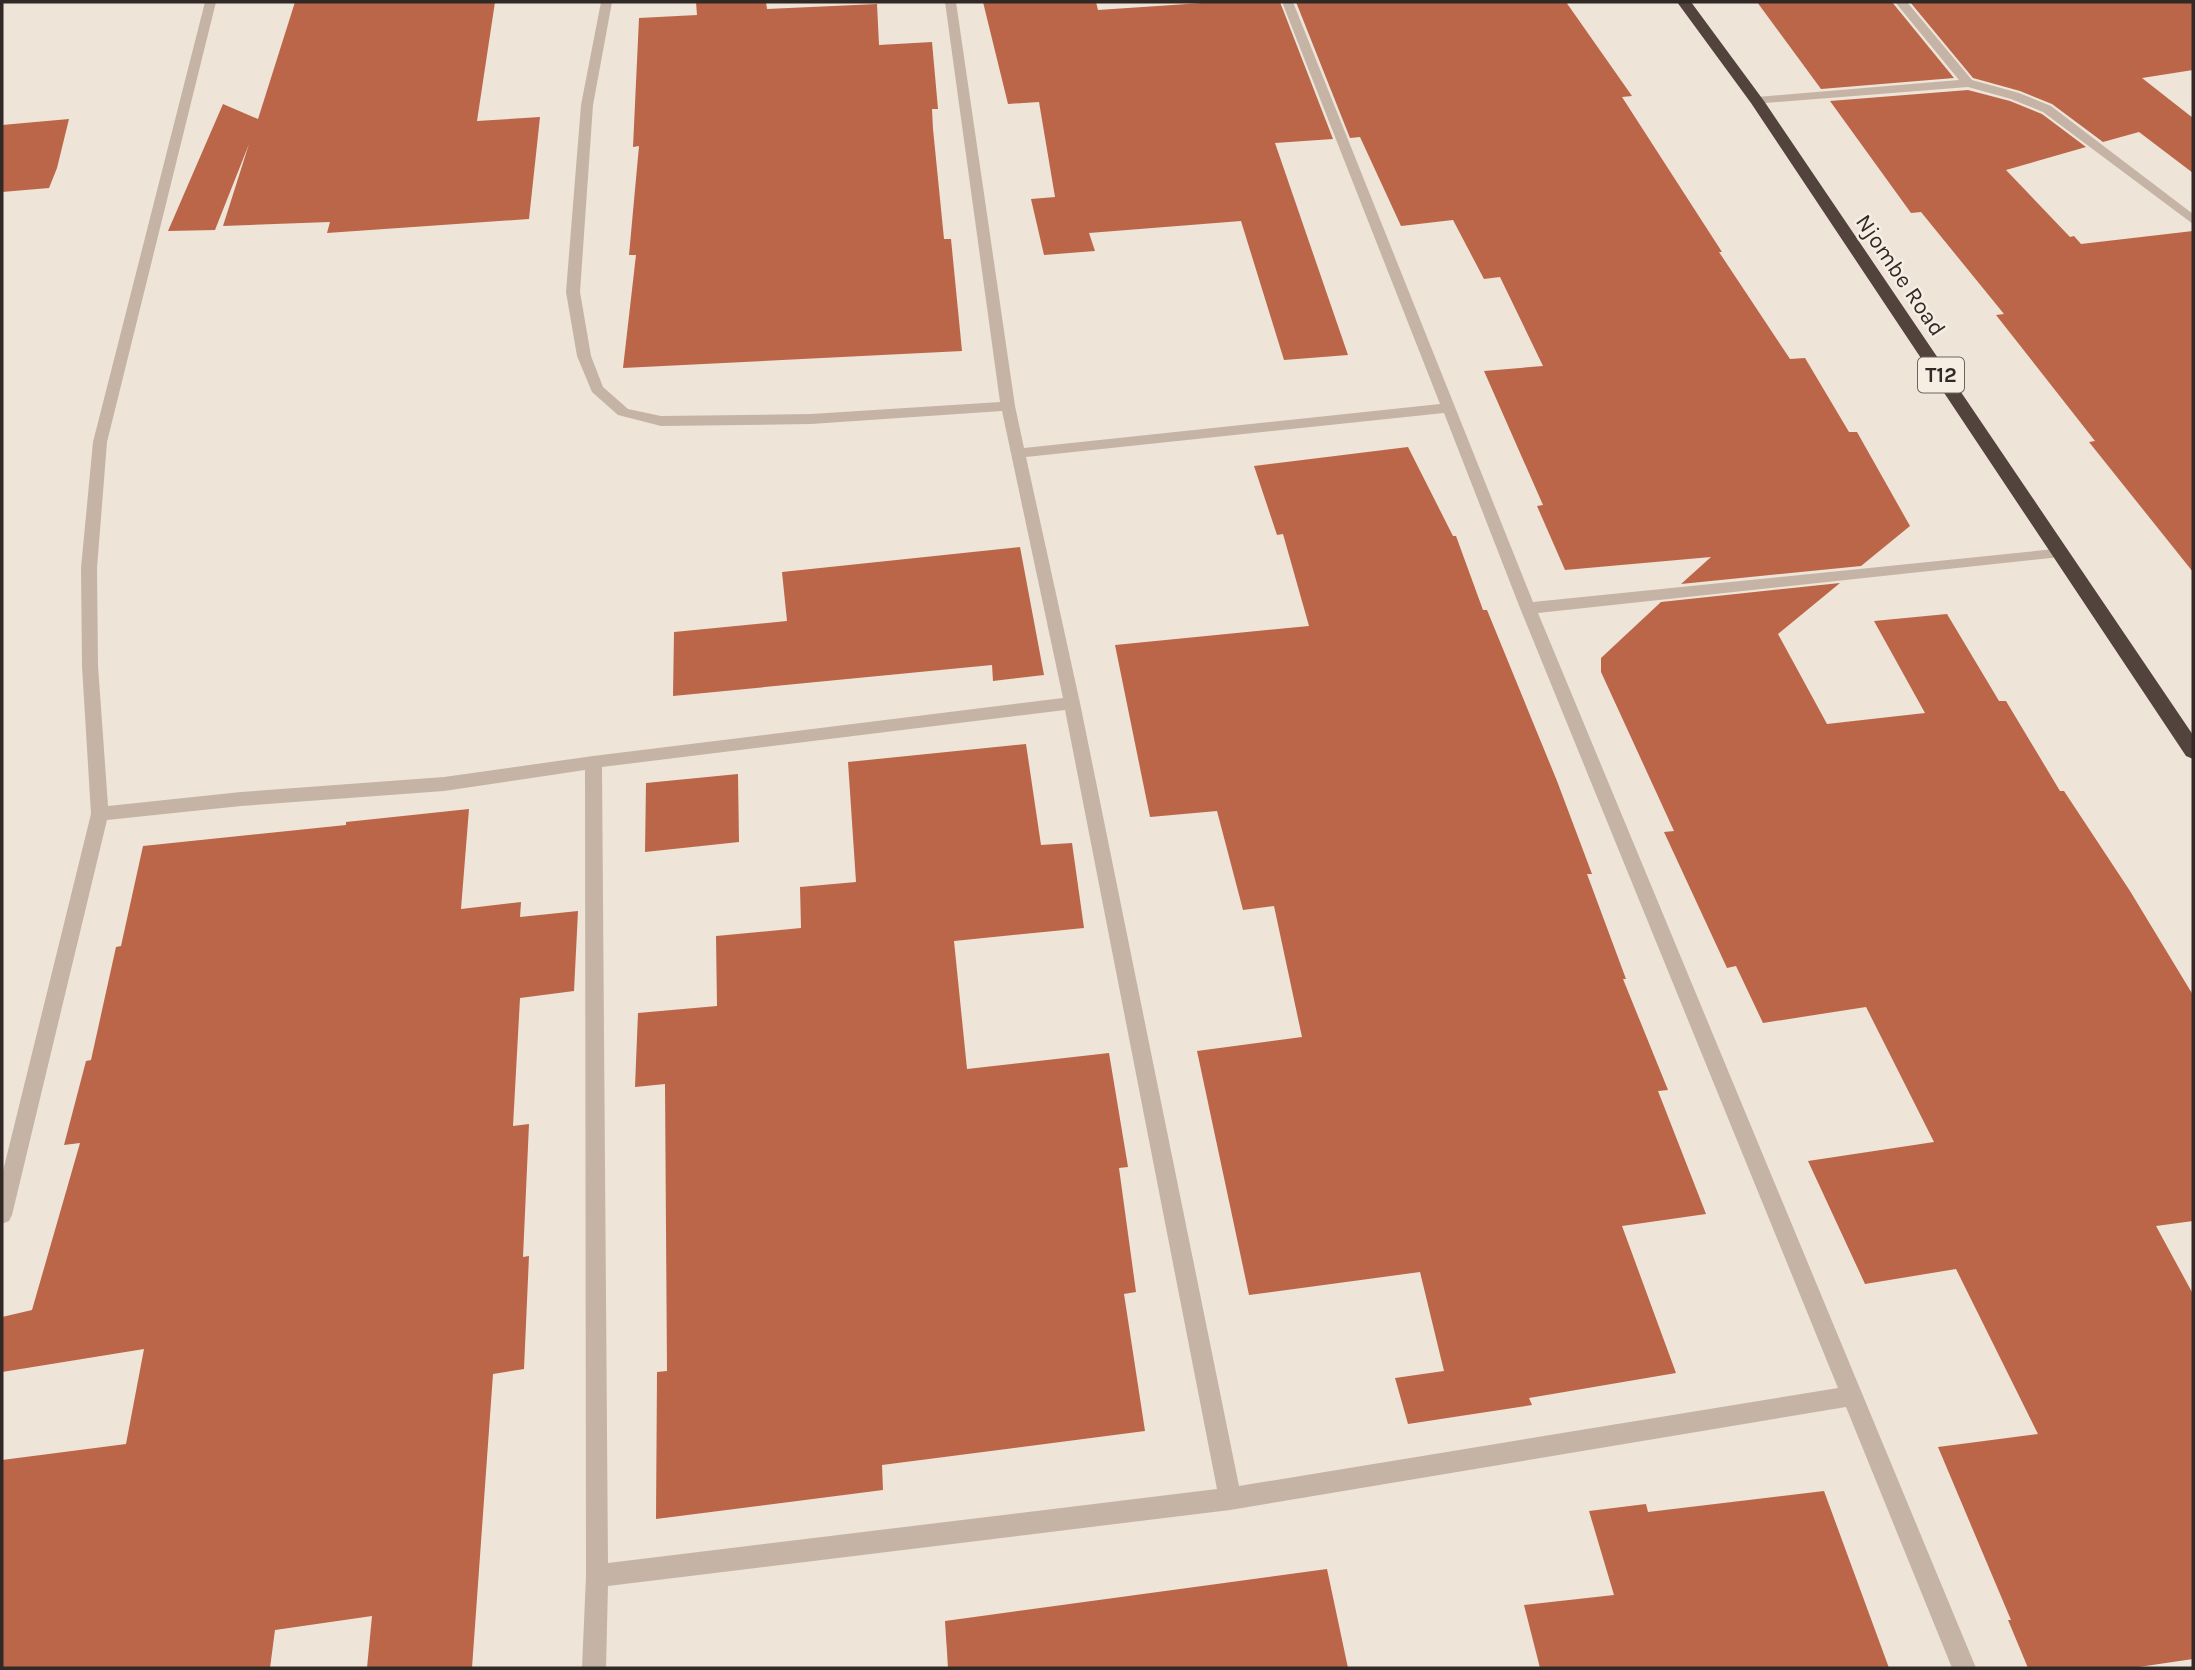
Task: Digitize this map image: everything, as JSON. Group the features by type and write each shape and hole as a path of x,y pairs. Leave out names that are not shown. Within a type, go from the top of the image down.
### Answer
{"highway":[{"name":"Njombe Road","path":"1684,2 1757,101 2193,751"}],"street":[{"path":"2,1215 100,814 90,666 89,568 100,442 210,2"},
{"path":"606,2 586,105 573,292 584,356 597,389 623,412 661,421 811,419 1008,406"},
{"path":"950,2 1008,406 1072,703 1230,1499"},
{"path":"1288,2 1528,608 1964,1668"},
{"path":"1901,2 1968,83"},
{"path":"1757,101 1968,83 2015,96 2047,109 2193,220"},
{"path":"1018,453 1449,408"},
{"path":"1528,608 2060,552"},
{"path":"100,814 241,799 444,785 593,762 1072,703"},
{"path":"593,762 597,1576 594,1668"},
{"path":"597,1576 1230,1499 1852,1396"}],"building":[{"path":"295,2 495,2 477,121 540,117 529,219 327,233 330,222 223,226 249,144 215,230 168,231 223,104 258,119"},
{"path":"696,2 766,2 767,9 877,4 879,45 932,42 938,109 932,109 933,129 944,239 951,239 962,351 623,368 636,255 629,255 639,146 633,147 639,18 697,15"},
{"path":"983,2 1096,2 1098,10 1217,2 1280,2 1333,139 1275,143 1348,355 1284,360 1241,221 1089,233 1095,251 1044,255 1031,199 1055,197 1039,102 1008,104"},
{"path":"1296,2 1566,2 1632,96 1622,97 1722,252 1719,252 1790,359 1805,358 1849,432 1857,432 1910,526 1861,566 1681,584 1711,557 1565,570 1537,506 1543,505 1484,371 1543,366 1500,277 1484,279 1453,220 1401,226 1360,137 1350,138"},
{"path":"1757,2 1892,2 1954,78 1821,89"},
{"path":"1910,2 2193,2 2193,70 2142,78 2193,118 2193,173 2139,132 2103,142 2052,104 2020,91 1973,78"},
{"path":"1968,90 2010,101 2042,114 2086,147 2006,170 2070,237 2074,236 2081,244 2193,231 2193,572 2089,442 2095,441 1996,315 2004,314 1921,212 1911,213 1830,101"},
{"path":"69,119 57,168 49,188 2,192 2,125"},
{"path":"1408,447 1453,536 1456,536 1483,610 1487,610 1557,781 1592,874 1587,874 1626,979 1623,979 1668,1090 1658,1091 1706,1214 1622,1226 1676,1373 1529,1398 1532,1405 1408,1424 1395,1378 1444,1371 1420,1272 1249,1295 1197,1051 1302,1037 1274,906 1243,910 1217,811 1150,817 1115,645 1309,626 1283,534 1277,535 1254,466"},
{"path":"1020,547 1044,675 993,681 992,665 673,696 674,632 787,621 782,572"},
{"path":"1840,583 1778,634 1827,724 1925,713 1874,621 1947,614 1999,701 2006,701 2060,791 2064,791 2130,891 2193,995 2193,1221 2156,1226 2193,1294 2193,1659 2132,1668 2028,1668 2008,1620 2011,1620 1938,1447 2038,1434 1956,1269 1865,1284 1808,1161 1934,1142 1866,1007 1763,1023 1736,966 1727,968 1664,832 1674,831 1601,672 1601,658 1661,602"},
{"path":"1026,744 1041,845 1072,843 1084,928 954,941 967,1069 1109,1053 1128,1167 1119,1168 1136,1292 1124,1294 1145,1431 882,1465 883,1490 656,1519 657,1372 667,1371 665,1084 635,1087 638,1013 717,1006 716,936 801,928 800,887 856,882 848,762"},
{"path":"738,774 739,842 645,852 646,783"},
{"path":"469,809 461,909 521,902 520,917 578,911 574,991 520,998 513,1126 529,1124 523,1257 529,1256 524,1369 493,1374 472,1668 367,1668 372,1616 275,1630 270,1668 2,1668 2,1460 126,1444 144,1349 2,1372 2,1317 32,1310 80,1143 64,1145 86,1061 91,1060 116,947 121,946 143,846"},
{"path":"1824,1491 1889,1668 1540,1668 1524,1605 1614,1595 1589,1511 1646,1504 1648,1512"},
{"path":"1327,1569 1348,1668 948,1668 945,1621"}]}
